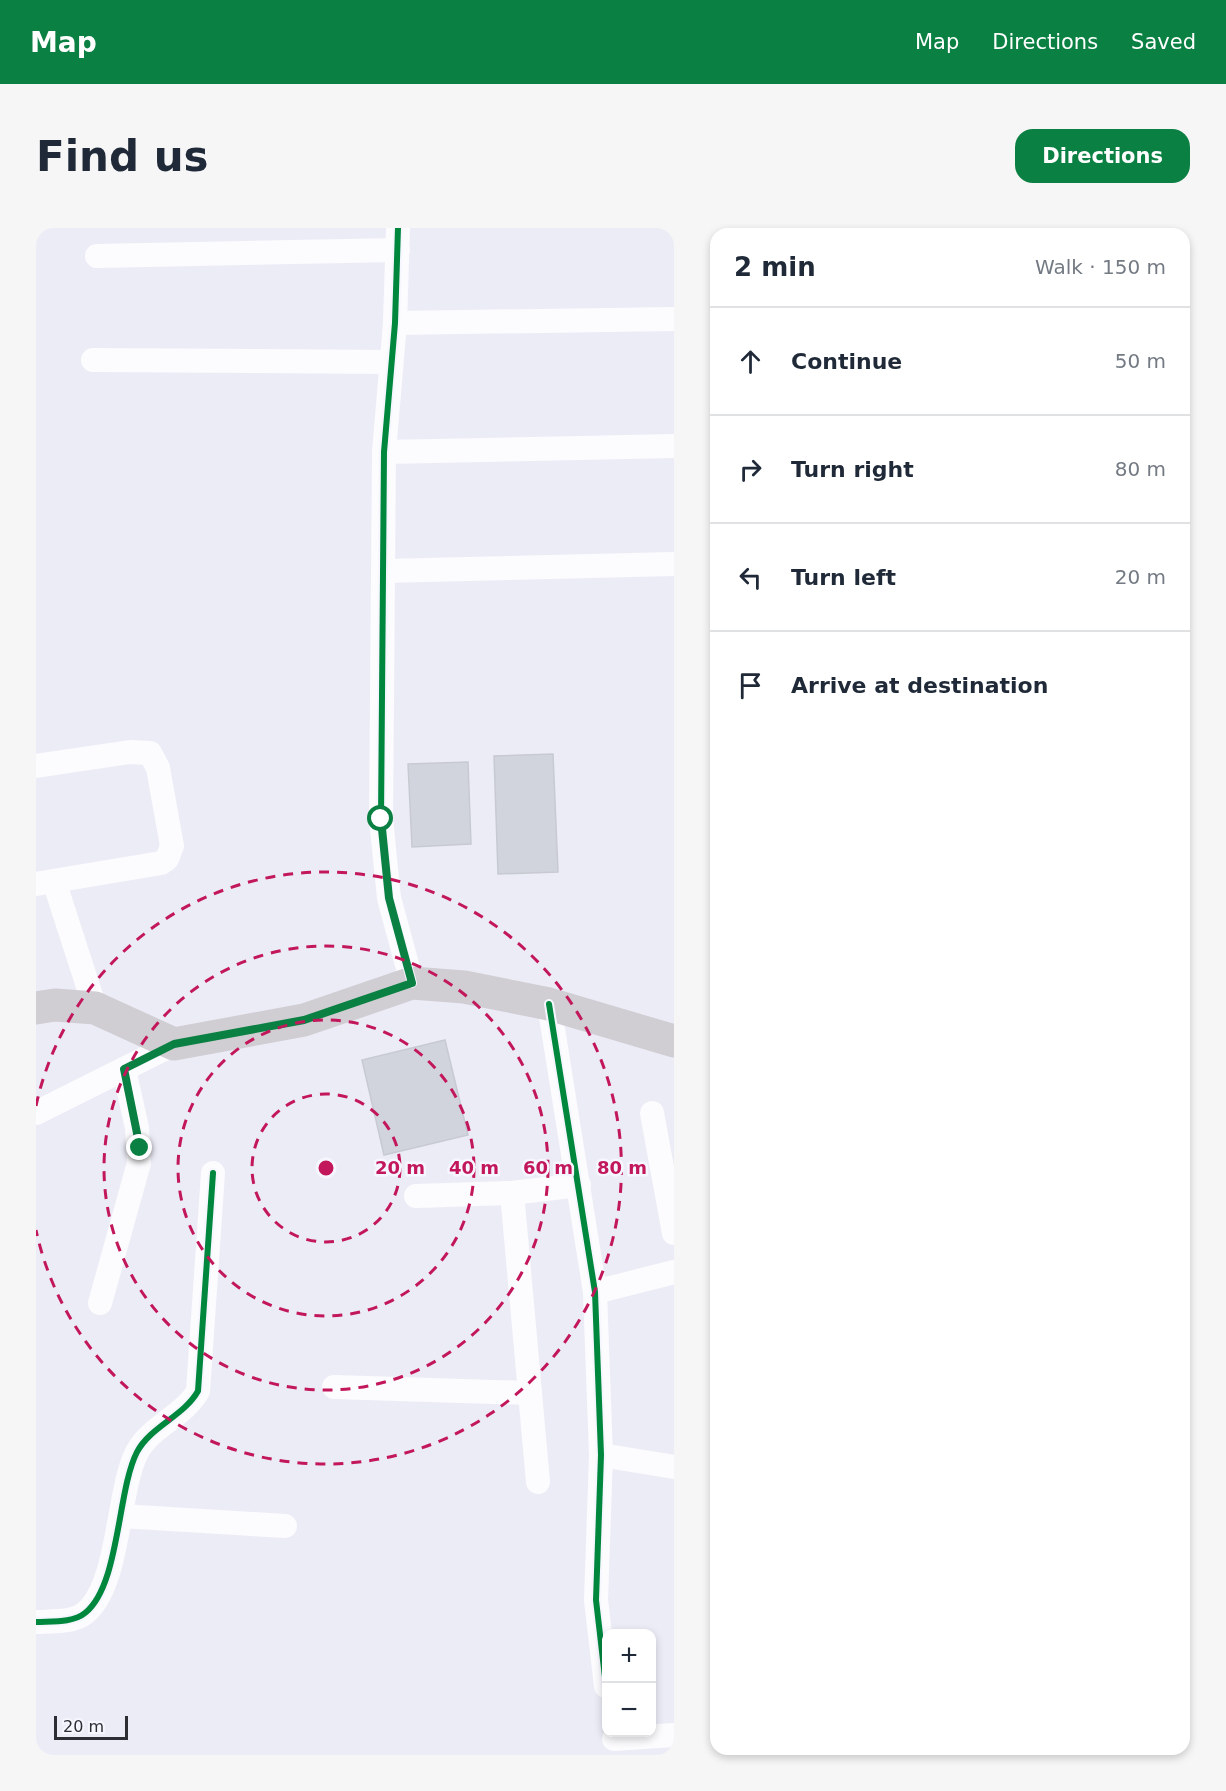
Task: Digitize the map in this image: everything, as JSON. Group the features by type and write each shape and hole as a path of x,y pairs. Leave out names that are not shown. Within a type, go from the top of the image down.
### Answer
{"street":[{"path":"97,256 398,239 384,452 382,847 402,986"},
{"path":"394,323 674,320"},
{"path":"93,360 390,362"},
{"path":"384,452 674,446"},
{"path":"384,571 674,564"},
{"path":"36,766 130,752 150,753 158,768 172,846 168,859 45,882 94,1008"},
{"path":"36,1113 174,1044 304,1020 402,986 464,987 549,1004 674,1041"},
{"path":"549,1004 570,1186 595,1292 602,1455 596,1600 606,1683"},
{"path":"36,1008 55,1005 94,1008 174,1044"},
{"path":"100,1303 139,1163 137,1128 124,1069"},
{"path":"652,1113 674,1233"},
{"path":"36,1622 76,1618 85,1613 95,1602 114,1550 134,1459 139,1449 192,1401 198,1391 213,1173"},
{"path":"416,1196 519,1192 570,1186"},
{"path":"519,1192 530,1393 538,1482"},
{"path":"595,1292 674,1272"},
{"path":"334,1387 530,1393"},
{"path":"602,1455 674,1467"},
{"path":"121,1516 285,1526"},
{"path":"614,1742 674,1735"}],"building":[{"path":"553,754 558,872 498,874 494,756"},
{"path":"468,762 471,844 412,847 408,764"},
{"path":"445,1040 468,1135 384,1155 362,1060"}],"cycle path":[{"path":"398,228 395,323 384,452 381,819 389,898 412,983"},
{"path":"549,1004 595,1292 601,1455 596,1600 606,1683"},
{"path":"36,1622 62,1621 80,1616 96,1600 112,1560 125,1490 137,1452 150,1435 184,1408 198,1391 213,1173"}],"route":[{"path":"140,1148 124,1069 174,1044 304,1020 412,983 389,898 382,847 381,819"}]}
